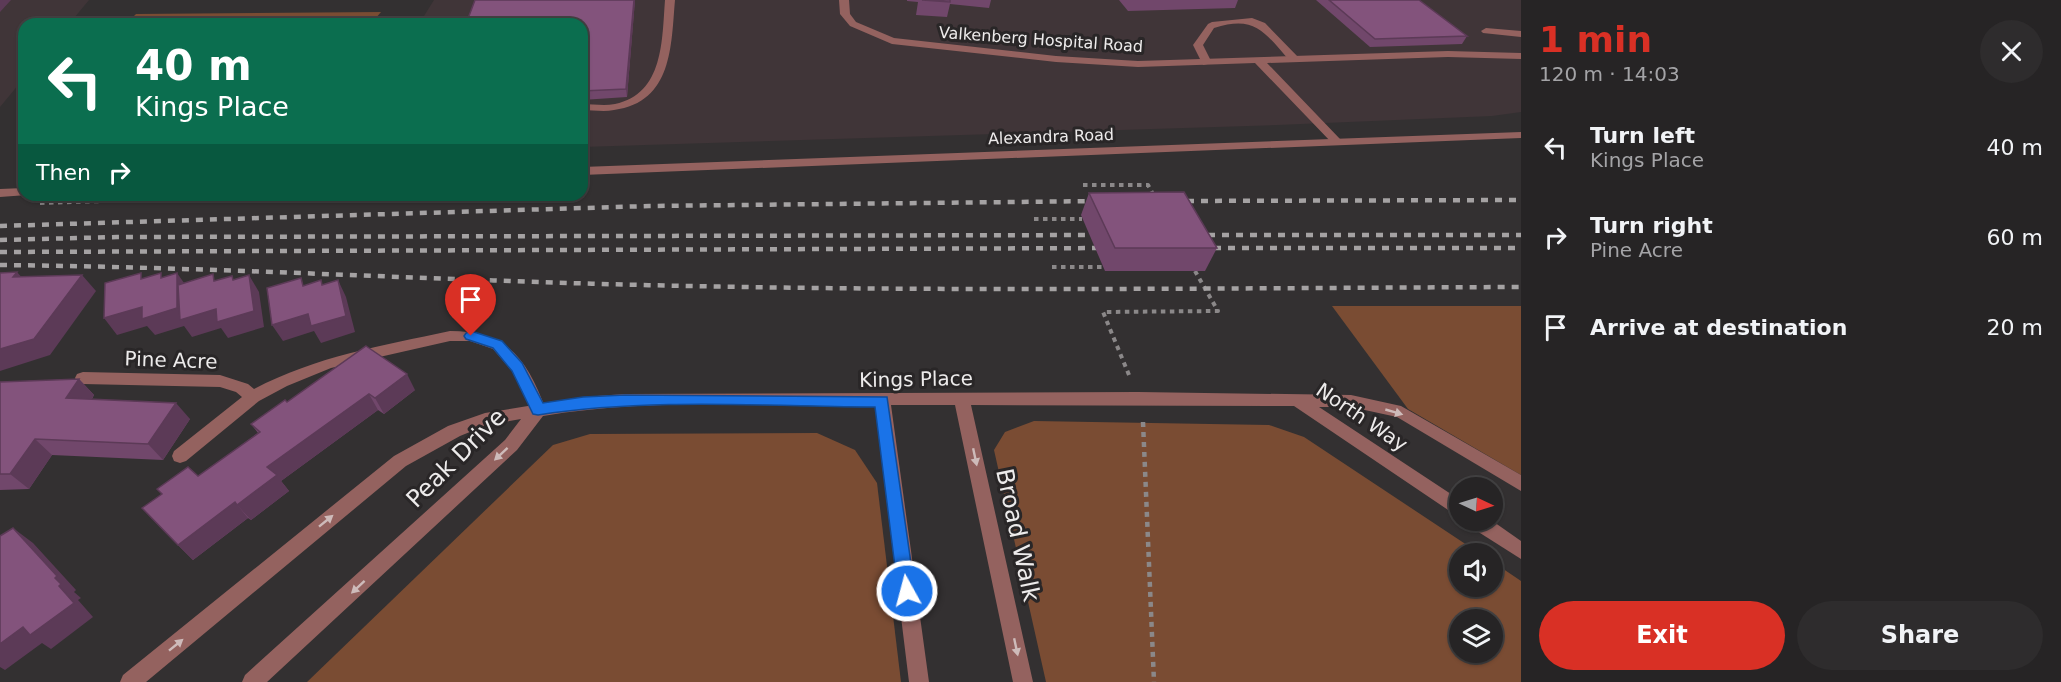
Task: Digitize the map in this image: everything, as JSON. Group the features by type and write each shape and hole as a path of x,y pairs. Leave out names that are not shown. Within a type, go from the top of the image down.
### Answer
{"street":[{"path":"588,107 618,106 643,96 660,76 670,0"},
{"name":"Valkenberg Hospital Road","path":"844,0 845,14 853,24 877,37 911,45 1092,62 1207,63 1448,54 1521,56"},
{"path":"1207,63 1198,45 1211,26 1252,21 1262,25 1295,60"},
{"path":"1486,31 1521,34"},
{"path":"1259,61 1336,141"},
{"name":"Alexandra Road","path":"588,171 1521,135"},
{"path":"0,193 18,192"},
{"path":"180,456 253,397 281,382 328,363 450,336 471,336 498,345 517,367 530,388 538,410"},
{"name":"Pine Acre","path":"83,378 220,381 242,388 253,397"},
{"name":"Kings Place","path":"538,410 583,403 625,400 1295,399"},
{"name":"North Way","path":"1295,399 1351,401 1401,412 1521,484"},
{"name":"North Way","path":"1295,399 1449,503"},
{"name":"Broad Walk","path":"963,400 1023,682"},
{"path":"882,401 919,682"},
{"name":"Peak Drive","path":"130,682 400,461 454,431 485,419 538,410"},
{"name":"Peak Drive","path":"252,682 511,445 538,410"},
{"path":"1491,531 1521,551"}],"path":[{"path":"1083,185 1148,184 1159,205"},
{"path":"34,203 98,201"},
{"path":"1034,219 1082,219"},
{"path":"1052,267 1103,267"},
{"path":"1132,384 1103,312 1218,311 1195,271"},
{"path":"1143,412 1154,682"}],"shaded area":[{"path":"0,0 89,0 74,18 18,18 18,85 0,107"},
{"path":"434,0 1521,0 1521,112 1492,116 1277,125 588,147 588,18 423,18"},
{"path":"381,12 376,18 132,18 136,14"},
{"path":"1332,306 1521,306 1521,475 1408,409"},
{"path":"1034,421 1269,425 1304,437 1464,543 1449,543 1449,597 1503,597 1503,569 1521,581 1521,682 1046,682 994,450 1005,432"},
{"path":"817,433 855,450 877,483 901,682 307,682 553,445 590,434"}],"building":[{"path":"475,0 634,0 626,89 588,91 588,18 468,18"},
{"path":"922,0 950,0 950,2"},
{"path":"1329,0 1419,0 1467,36 1375,39"},
{"path":"1184,192 1217,248 1115,248 1089,193"},
{"path":"17,272 13,277 82,275 34,339 0,349 0,273"},
{"path":"141,273 141,279 161,273 161,278 177,273 177,308 142,319 142,307 104,318 105,283"},
{"path":"213,274 214,281 232,276 233,280 249,275 254,311 217,322 216,309 180,320 178,285"},
{"path":"301,278 303,286 321,280 322,285 338,280 346,316 311,326 308,314 272,325 267,288"},
{"path":"366,346 407,374 375,398 369,394 267,467 277,475 237,505 235,502 178,545 142,508 162,494 157,489 188,467 198,476 260,432 251,424 285,400 287,402"},
{"path":"79,379 66,398 176,403 148,444 35,439 10,474 0,474 0,382"},
{"path":"13,528 57,576 55,578 61,584 59,586 74,603 30,635 23,627 0,644 0,536"}],"railway":[{"path":"1173,201 1521,200"},
{"path":"0,226 649,206 1104,201"},
{"path":"0,240 117,237 1107,235"},
{"path":"1194,235 1521,235"},
{"path":"0,252 1113,248"},
{"path":"1200,248 1521,248"},
{"path":"0,265 752,287 1082,289 1521,287"}],"route":[{"path":"471,336 498,345 517,367 530,388 538,410 583,403 625,400 882,401 907,591"}]}
